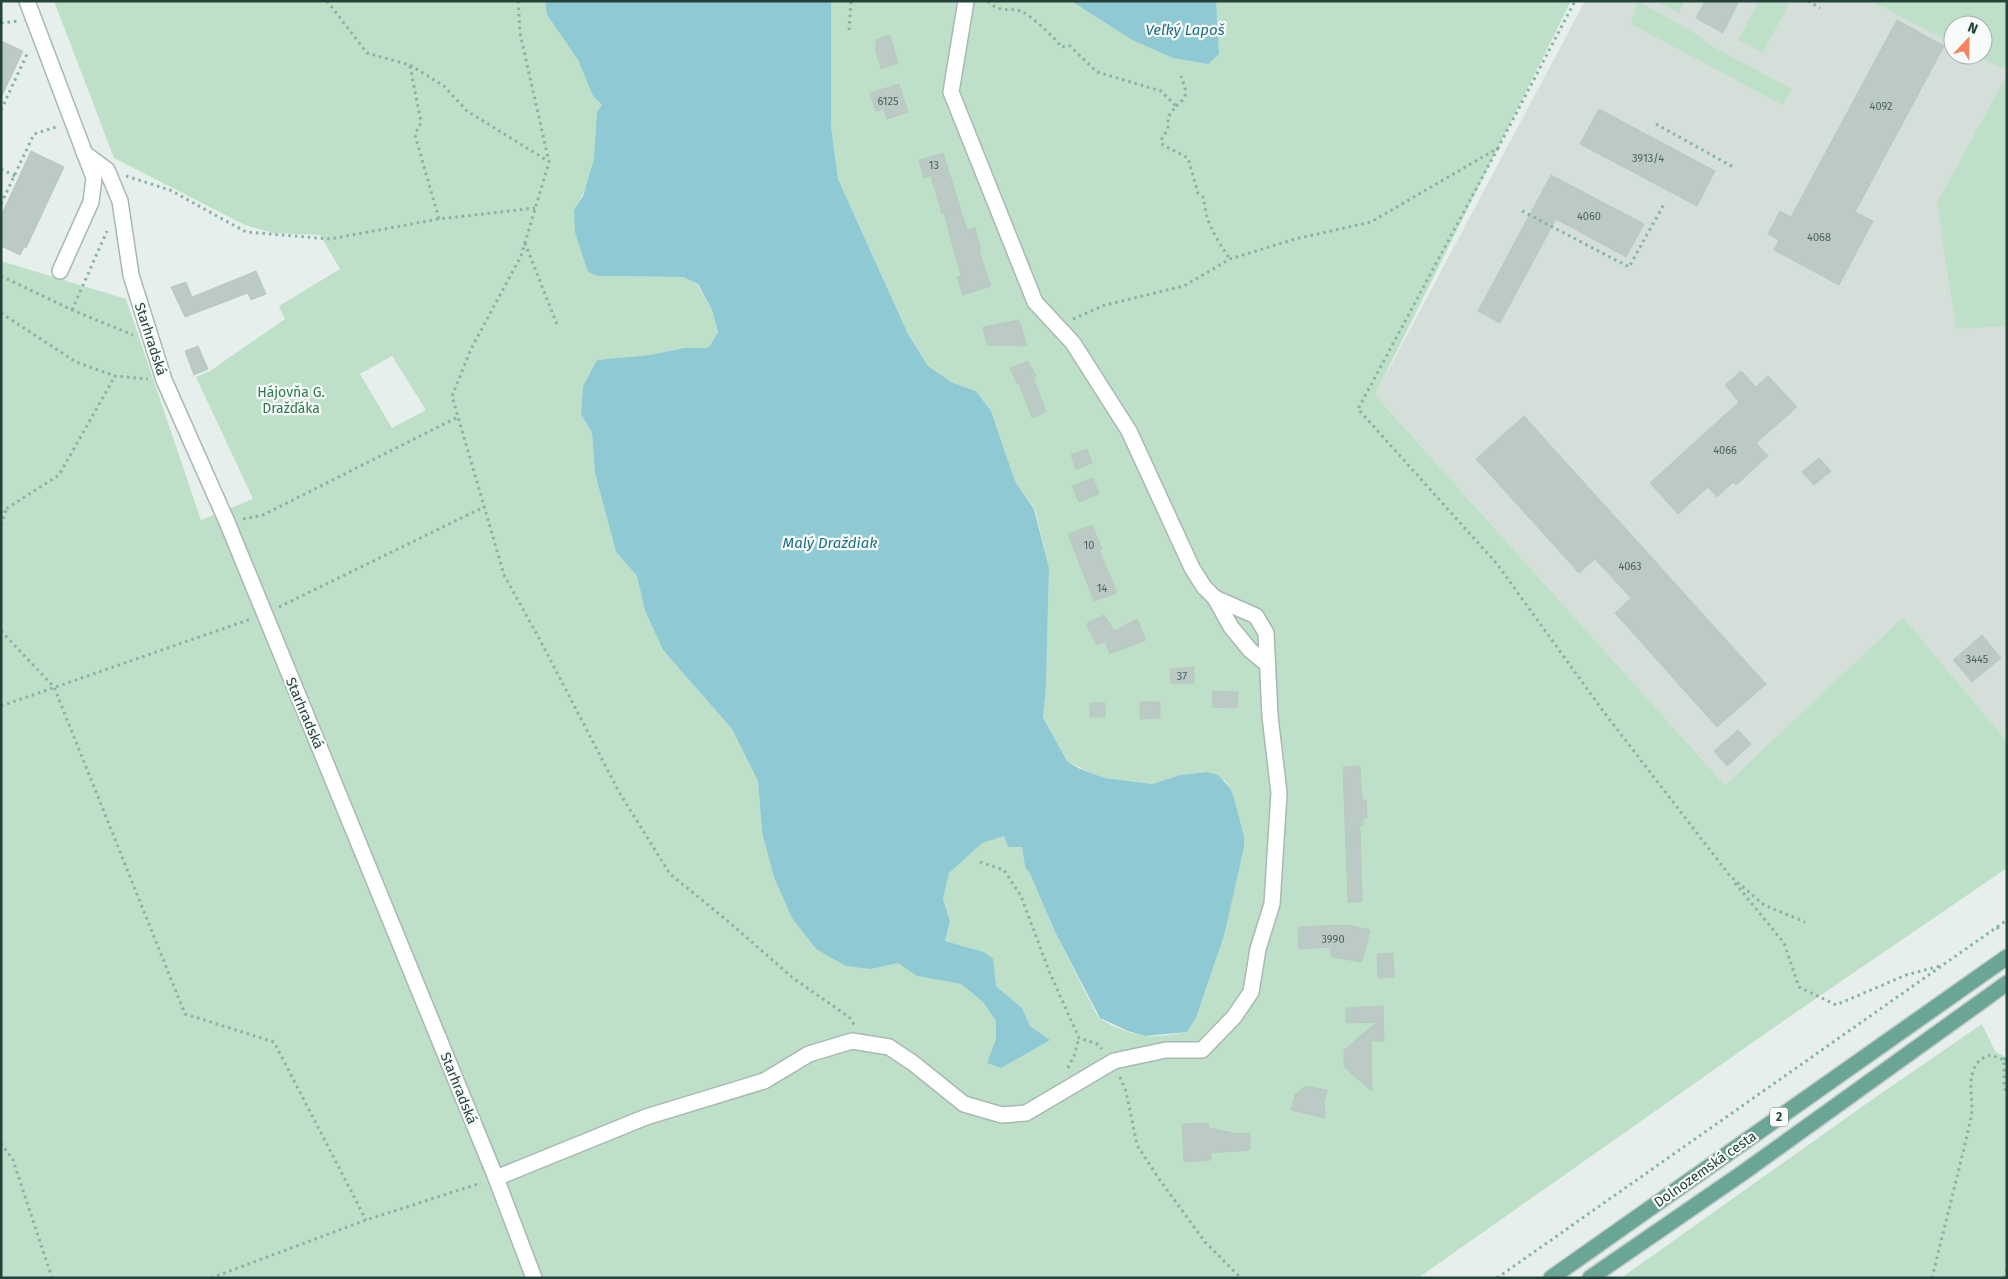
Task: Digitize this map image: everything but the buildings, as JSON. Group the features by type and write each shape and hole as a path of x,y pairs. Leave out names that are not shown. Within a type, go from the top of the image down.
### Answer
{"main road":[{"name":"Dolnozemská cesta","path":"1551,1278 2007,957"},
{"name":"Dolnozemská cesta","path":"1590,1278 1744,1172 2007,983"}],"street":[{"path":"27,1 94,178 91,202 60,271"},
{"path":"966,1 951,92 1034,302 1072,343 1129,431 1192,568 1204,587 1215,598 1231,627 1250,650 1267,664"},
{"path":"84,153 107,170"},
{"name":"Starhradská","path":"107,170 120,201 131,275 164,380 227,522 496,1178 534,1278"},
{"path":"496,1178 646,1117 764,1081 808,1054 852,1041 889,1047 913,1063 964,1104 1002,1115 1026,1113 1114,1061 1166,1050 1202,1050 1234,1017 1251,992 1258,949 1272,904 1279,793 1270,716 1266,633 1256,616 1215,598"}],"path":[{"path":"327,1 367,53 410,66 444,86 468,111 549,162"},
{"path":"518,1 520,33 549,162 521,256 471,349 452,396 504,575 619,792 670,874 793,978 849,1017 866,1043"},
{"path":"849,30 851,1"},
{"path":"988,1 993,6 1007,11 1020,11 1057,39 1061,47 1070,46 1097,72 1161,91 1176,106"},
{"path":"1575,1 1358,409 1497,564 1603,710 1730,876 1784,943 1799,988 1836,1005 1906,975 1943,965"},
{"path":"1808,1 1820,8"},
{"path":"1,24 25,21"},
{"path":"1,110 30,49"},
{"path":"410,66 421,122 415,135 440,219"},
{"path":"1181,76 1187,92 1184,100 1176,106 1168,117 1168,129 1161,140 1163,145 1188,158 1198,193 1204,198 1204,211 1215,238 1230,259"},
{"path":"1,204 34,134 64,124"},
{"path":"1656,124 1735,168"},
{"path":"1057,326 1105,305 1184,286 1230,259 1295,239 1371,222 1498,148"},
{"path":"1,169 15,176"},
{"path":"107,170 170,190 246,232 330,239 440,219 535,208"},
{"path":"1522,211 1630,267 1664,204"},
{"path":"72,310 108,228"},
{"path":"525,242 558,327"},
{"path":"1,276 72,310 134,335 148,334"},
{"path":"1,313 76,362 115,376 164,380"},
{"path":"1,512 59,475 115,376"},
{"path":"227,522 263,515 458,417"},
{"path":"1,706 264,614 484,507"},
{"path":"1,525 6,510"},
{"path":"1,631 54,687 185,1014 274,1042 366,1220"},
{"path":"980,862 1004,870 1021,896 1049,971 1079,1038 1096,1044 1114,1061 1126,1091 1137,1144 1159,1179 1205,1242 1241,1278"},
{"path":"1730,876 1764,905 1805,922"},
{"path":"1497,1278 2007,920"},
{"path":"1997,927 2000,932"},
{"path":"1932,1278 1972,1115 1971,1080 1973,1070 1978,1062 1991,1055 2004,1060"},
{"path":"2007,1056 2004,1060 2004,1087 2007,1094"},
{"path":"1,1143 13,1160 52,1278"},
{"path":"211,1278 366,1220 496,1178"},
{"path":"2004,1278 2007,1269"}],"shaded area":[{"path":"1585,1 1870,1 1943,39 1943,65 1993,64 2007,71 2007,741 1903,617 1725,785 1375,395"}],"green space":[{"name":"Hájovňa G. Dražďáka","path":"54,1 545,1 547,15 578,60 593,96 602,105 599,111 591,172 584,192 574,210 598,276 683,277 697,284 712,310 718,332 710,346 706,348 684,348 649,355 597,360 583,386 581,414 592,433 595,473 616,552 637,576 645,611 663,650 732,729 758,781 762,832 871,969 898,962 917,976 961,984 983,1002 996,1021 996,1039 987,1063 1049,1040 1030,1026 1022,1008 996,986 984,952 945,941 950,921 943,899 949,873 982,842 1005,835 1022,847 1025,867 1097,1015 1120,1029 1136,1034 1153,1036 1187,1032 1196,1018 1224,936 1244,836 1230,788 1225,781 1207,772 1180,775 1152,784 1105,778 1091,773 1067,761 1043,716 1046,686 1049,568 1035,509 1015,481 991,411 976,391 953,383 928,366 908,334 838,179 831,126 831,1 1071,1 1132,40 1173,58 1216,1 1571,1 1375,395 1725,785 1903,617 2007,741 2007,868 1789,1017 1418,1278 1,1278 1,261 126,299 201,520 253,499 196,377 210,371 285,319 279,306 340,269 320,235 273,233 245,225 114,158","holes":["392,356 426,410 392,428 360,374"]},
{"path":"1637,1 1690,30 1715,48 1792,89 1783,105 1631,24"},
{"path":"1656,1 1685,1 1679,13"},
{"path":"1759,1 1790,1 1763,53 1738,40"},
{"path":"1870,1 2007,1 2007,71 1993,64 1993,15 1943,15 1943,39"},
{"path":"2007,75 2007,326 1956,329 1937,203"},
{"path":"1982,1024 1995,1051 2007,1058 2007,1278 1621,1278 1873,1099"}],"water":[{"name":"Malý Draždiak","path":"545,1 831,1 831,126 838,179 908,334 928,366 953,383 976,391 991,411 1015,481 1034,509 1049,568 1046,686 1043,717 1067,761 1078,768 1105,778 1152,784 1180,775 1207,772 1218,775 1230,788 1233,795 1244,836 1244,847 1224,936 1196,1018 1187,1032 1145,1036 1128,1031 1100,1018 1056,934 1030,874 1025,867 1022,847 1008,847 1004,836 982,843 949,873 943,899 950,921 945,941 984,952 993,959 996,986 1022,1008 1030,1026 1050,1040 1001,1068 987,1063 996,1039 996,1021 983,1002 961,984 917,976 898,963 871,969 846,966 816,949 792,918 774,877 762,832 758,781 732,729 663,650 645,611 637,576 616,552 595,473 592,433 581,414 583,386 597,360 649,355 684,348 706,348 710,346 718,332 712,310 698,284 683,277 598,276 588,272 575,232 574,210 583,196 594,159 597,112 602,105 593,96 578,60 547,15"},
{"name":"Veľký Lapoš","path":"1071,1 1216,1 1219,54 1208,64 1173,58 1132,40"}]}
